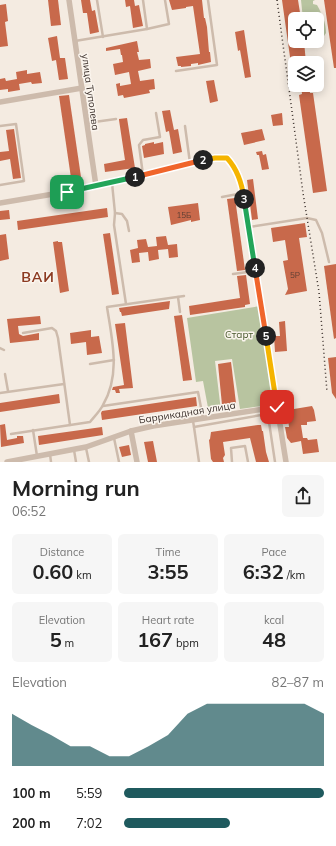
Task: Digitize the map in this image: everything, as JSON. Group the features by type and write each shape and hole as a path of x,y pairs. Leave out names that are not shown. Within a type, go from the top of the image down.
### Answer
{"street":[{"name":"улица Туполева","path":"69,0 96,186"},
{"path":"0,102 82,88"},
{"path":"0,202 67,192 144,176 190,163 215,158 227,158 237,172 243,193 286,462"},
{"name":"Баррикадная улица","path":"7,462 86,447 131,431 277,407"},
{"path":"131,431 137,462"}],"lane":[{"path":"97,0 103,37"},
{"path":"143,0 147,29"},
{"path":"75,41 169,24 165,0"},
{"path":"176,71 217,65 208,0"},
{"path":"144,176 139,145 143,140 160,137 156,113"},
{"path":"87,123 116,119"},
{"path":"0,126 16,124 24,181 0,185"},
{"path":"184,126 190,163"},
{"path":"112,183 115,212 114,225 126,304"},
{"path":"222,197 243,193"},
{"path":"115,212 122,214 127,221 129,231"},
{"path":"249,227 307,218 316,220 322,233 329,262"},
{"path":"233,274 255,271"},
{"path":"11,434 90,422 103,406 112,384 114,360 107,307 184,296"},
{"path":"178,297 180,312"},
{"path":"23,333 52,328 56,331 70,425"},
{"path":"0,348 4,350"},
{"path":"90,364 114,360"},
{"path":"5,374 8,391"},
{"path":"0,392 64,384"},
{"path":"103,406 198,392 203,418"},
{"path":"194,427 261,415 266,417 269,422 275,462"},
{"path":"193,420 200,462"},
{"path":"32,430 37,456"},
{"path":"114,438 119,462"},
{"path":"232,462 230,448 246,446 248,462"},
{"path":"86,447 89,462"},
{"path":"74,450 76,462"},
{"path":"50,454 51,462"}],"green space":[{"path":"301,0 315,0 313,1 313,4 317,5 320,12 302,12"},
{"path":"324,22 326,29 324,36"},
{"name":"Старт","path":"260,306 274,400 269,405 240,409 232,359 215,361 221,411 209,413 203,381 196,382 187,318"}],"building":[{"path":"48,0 58,0 61,25 51,26"},
{"path":"81,0 90,0 92,11 95,10 99,32 90,34 87,13 83,13"},
{"path":"125,0 134,0 135,6 139,5 143,26 133,28 130,6 126,7"},
{"path":"169,0 202,0 211,62 198,65 198,63 191,64 191,66 178,66 176,57 200,54 193,6 172,10"},
{"path":"282,0 298,0 300,12 288,12 288,43"},
{"path":"324,0 336,0 336,68 334,68"},
{"path":"6,4 8,21 5,22 8,46 0,47 0,5"},
{"path":"244,30 251,77 245,78 235,32"},
{"path":"57,36 60,58 65,58 68,79 59,80 56,60 52,61 48,38"},
{"path":"137,41 139,60 150,59 151,68 138,71 140,81 154,79 155,89 149,90 150,93 124,98 123,95 118,96 116,84 120,83 120,86 131,84 129,72 115,75 113,64 123,62 120,49 106,51 106,48"},
{"path":"289,48 305,48 305,56 290,56"},
{"path":"27,70 27,74 40,72 42,83 32,84 31,82 19,84 20,90 8,92 8,89 0,90 0,79 5,78 6,81 17,79 16,72"},
{"path":"214,80 218,101 210,103 206,81"},
{"path":"302,92 313,93 327,191 313,193 299,95 302,94"},
{"path":"69,95 81,177 71,178 59,96"},
{"path":"170,110 174,130 178,129 182,152 173,154 169,131 166,132 162,111"},
{"path":"282,113 283,125 273,126 271,115"},
{"path":"127,118 135,168 105,172 104,164 125,160 119,119"},
{"path":"14,129 21,178 13,179 10,159 0,161 0,152 9,151 6,130"},
{"path":"262,129 265,140 244,145 241,133"},
{"path":"154,142 154,144 163,142 164,154 144,158 142,146"},
{"path":"262,151 263,155 266,154 269,169 262,170 259,155 257,155 256,152"},
{"path":"253,179 258,219 252,220 247,180"},
{"path":"235,198 245,270 237,271 227,199"},
{"path":"198,203 200,220 191,222 191,220 171,225 168,207"},
{"path":"107,208 108,217 18,230 17,221"},
{"path":"9,210 10,219 0,220 0,211"},
{"path":"305,223 307,237 299,238 307,291 285,295 288,289 283,261 288,260 285,240 273,242 271,228"},
{"path":"110,233 119,294 112,295 103,234"},
{"path":"6,234 9,259 0,261 0,235"},
{"path":"166,236 168,245 177,244 178,257 169,258 168,249 158,250 159,259 149,261 148,252 139,253 140,262 132,263 130,250 138,248 137,240 146,239 148,247 157,246 156,237"},
{"path":"53,242 62,242 69,291 60,293"},
{"path":"336,264 336,338 334,339 324,266"},
{"path":"246,275 250,304 245,305 245,307 190,315 189,306 240,298 237,276"},
{"path":"170,301 169,309 122,316 119,308"},
{"path":"182,315 192,380 183,381 174,316"},
{"path":"40,316 41,324 18,326 19,334 23,336 39,333 39,340 10,343 7,319"},
{"path":"285,321 287,351 275,352 274,336 280,336 279,322"},
{"path":"125,323 133,388 119,389 120,393 116,393 115,390 112,390 113,387 124,385 115,324"},
{"path":"91,330 91,337 99,336 102,353 87,355 86,342 71,344 70,333"},
{"path":"336,357 336,399 332,393 328,358"},
{"path":"231,362 236,403 222,405 218,364"},
{"path":"59,394 60,403 0,412 0,403"},
{"path":"196,397 197,406 102,420 102,411"},
{"path":"312,406 316,421 307,422 307,425 301,425 303,438 307,438 308,440 317,439 319,452 303,454 301,441 291,443 287,438 285,427 289,427 288,419 290,419 288,410"},
{"path":"5,424 7,440 17,438 17,436 23,436 24,443 1,447 0,425"},
{"path":"261,425 263,431 269,462 256,462 250,438 223,442 225,455 223,458 224,462 213,462 211,459 209,440 211,432"},
{"path":"102,427 103,435 39,445 38,436"},
{"path":"153,441 157,462 148,462 144,442"},
{"path":"129,445 131,455 122,457 119,447"}],"railway":[{"path":"277,0 303,193 319,292 327,392"}],"district":[{"name":"ВАИ","path":"38,277"}],"route":[{"path":"67,192 144,176 190,163 215,158 227,158 234,166 240,179 243,193 277,407"}]}
